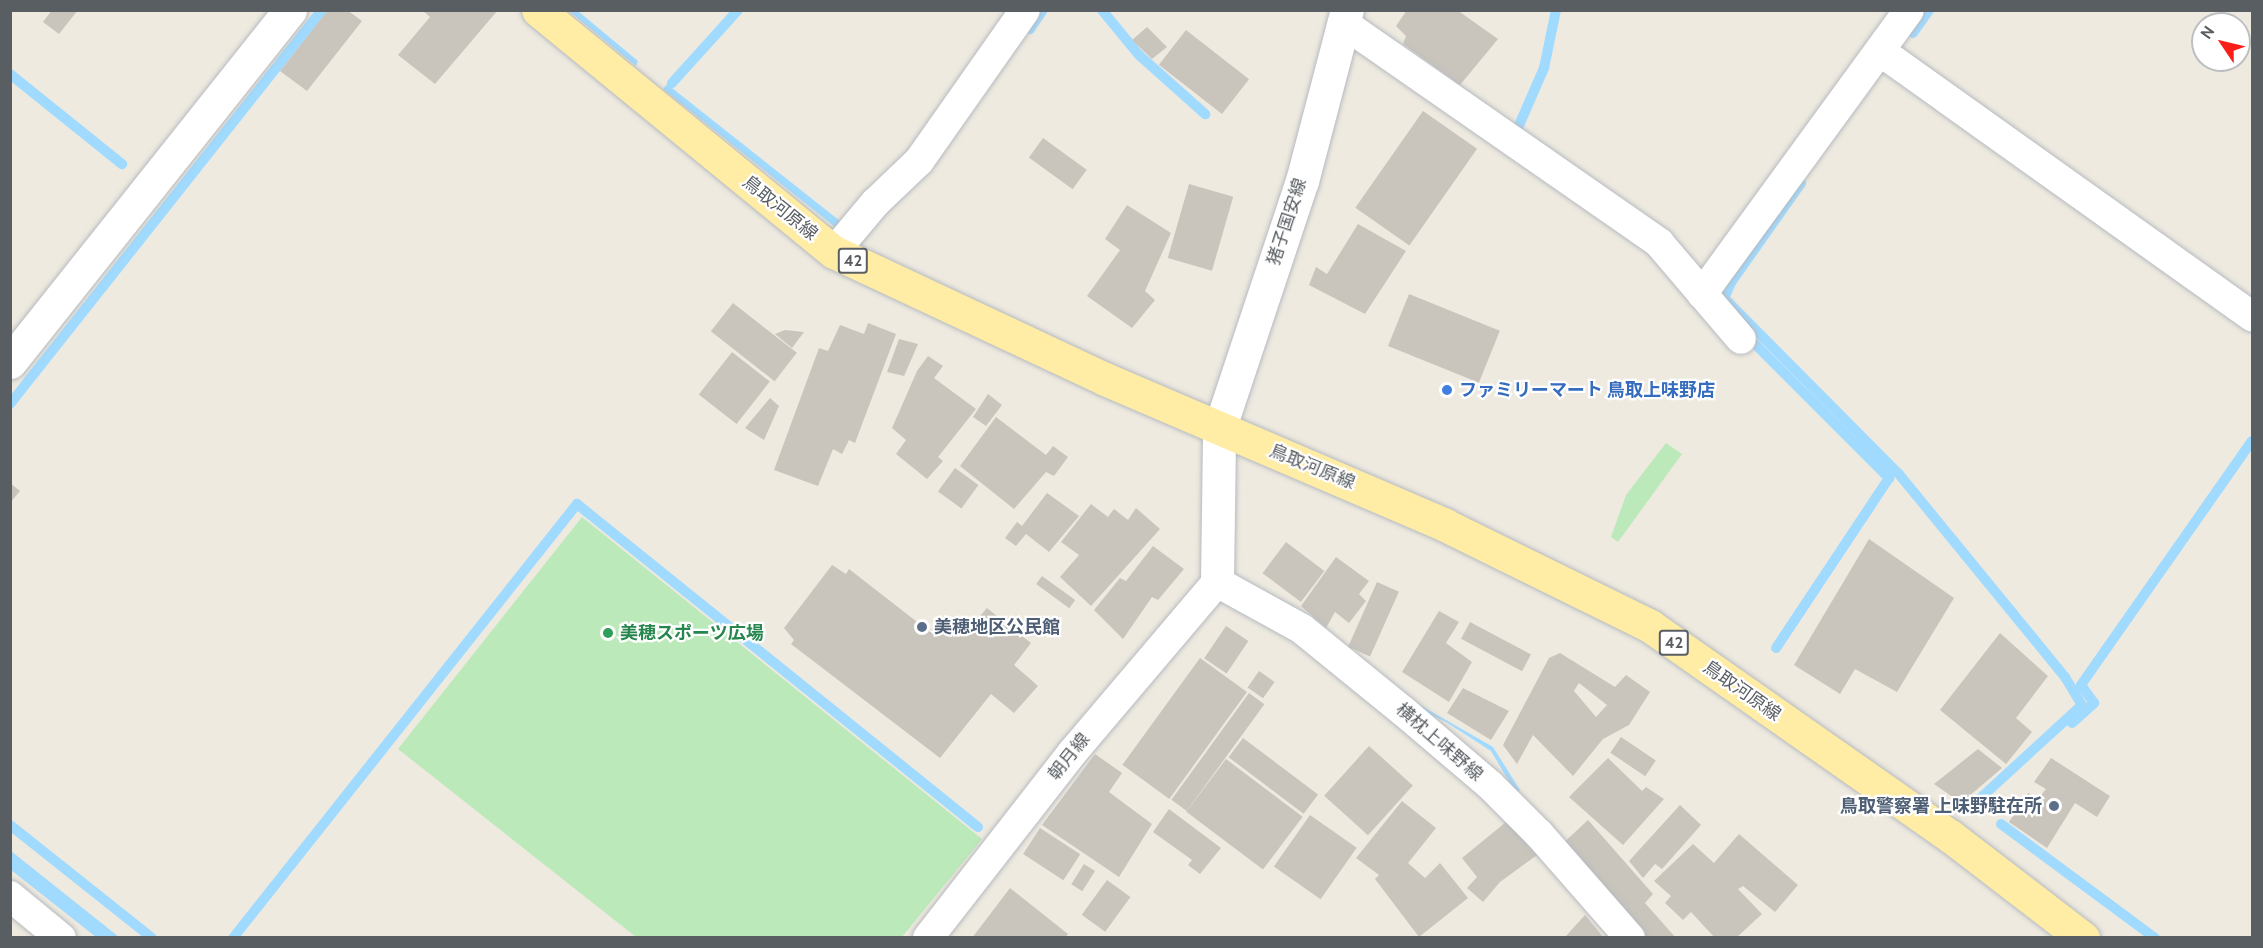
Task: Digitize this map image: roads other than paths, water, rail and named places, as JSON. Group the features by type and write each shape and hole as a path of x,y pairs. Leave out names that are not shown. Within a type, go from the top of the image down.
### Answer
{"main road":[{"name":"鳥取河原線","path":"538,10 834,252 1219,430 1320,468 1445,525 1650,626 1950,836 2083,938"}],"street":[{"path":"10,362 290,10"},
{"path":"834,252 875,203 919,161 1025,10"},
{"path":"1702,294 1909,10"},
{"path":"1345,17 1659,243 1741,339"},
{"name":"猪子国安線","path":"1217,582 1219,430 1302,181 1345,17"},
{"path":"1880,51 2253,316"},
{"name":"朝月線","path":"928,938 1072,753 1217,582"},
{"name":"横枕上味野線","path":"1217,582 1302,629 1472,770 1539,834 1630,938"},
{"path":"10,896 61,938"}],"water":[{"path":"569,11 578,11 638,61 636,66"},
{"path":"667,84 840,221 835,227 663,89"},
{"path":"1413,701 1493,747 1520,790 1516,793 1491,751 1446,722 1410,705"},
{"path":"11,851 119,937 96,937 11,870"}],"waterway":[{"path":"10,404 322,10"},
{"path":"672,83 738,10"},
{"path":"1030,29 1043,10"},
{"path":"1102,10 1139,55 1205,114"},
{"path":"1517,130 1544,68 1556,10"},
{"path":"1913,33 1929,10"},
{"path":"10,74 122,164"},
{"path":"1801,183 1732,281 1724,298 1898,473 2065,677 2082,705 1974,804"},
{"path":"1755,344 1889,478 1776,648"},
{"path":"2072,723 2094,703 2081,685 2252,441"},
{"path":"233,938 577,504 978,827"},
{"path":"2001,824 2155,938"},
{"path":"10,825 152,938"}],"place":[{"name":"ファミリーマート 鳥取上味野店","path":"1447,390"},
{"name":"美穂地区公民館","path":"922,627"},
{"name":"美穂スポーツ広場","path":"608,633"},
{"name":"鳥取警察署 上味野駐在所","path":"2054,806"}]}
